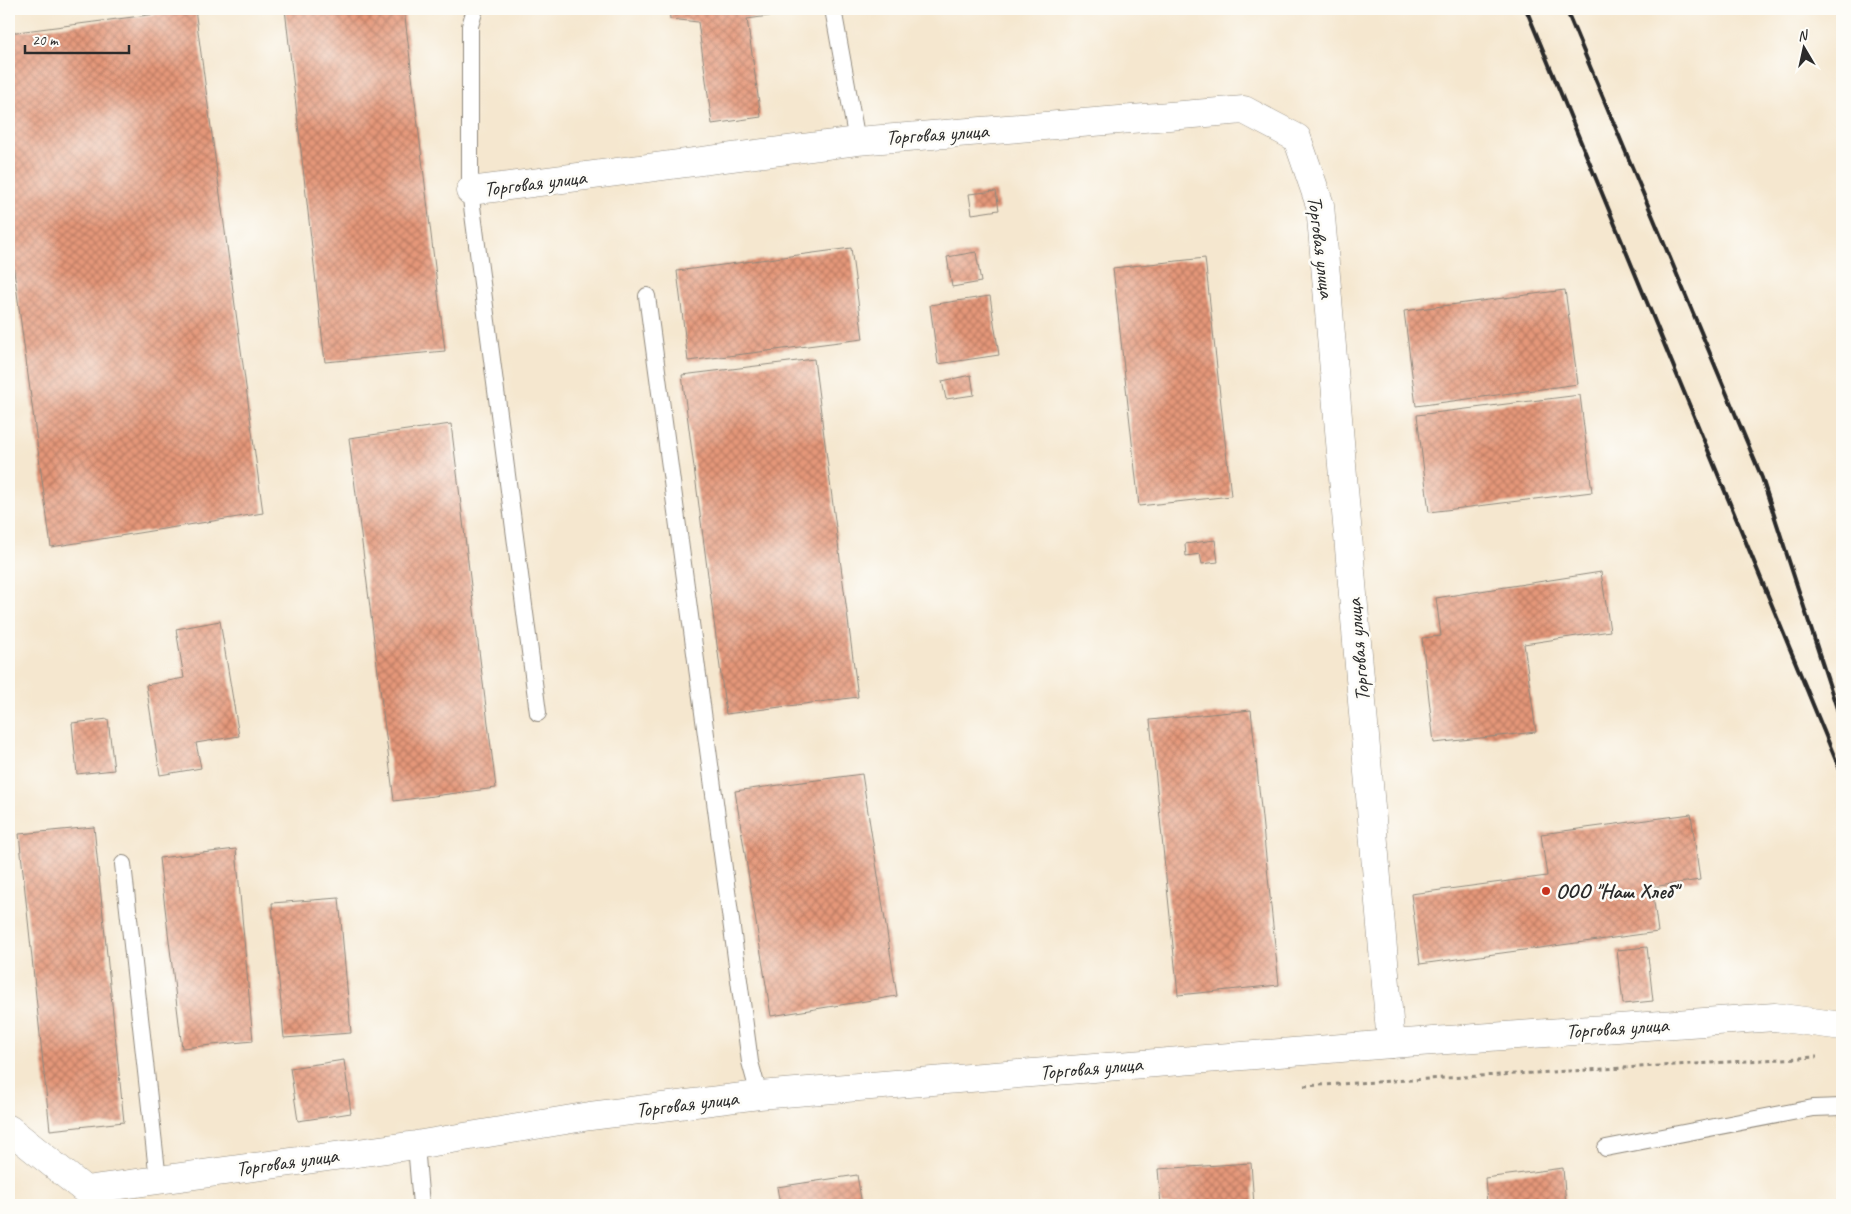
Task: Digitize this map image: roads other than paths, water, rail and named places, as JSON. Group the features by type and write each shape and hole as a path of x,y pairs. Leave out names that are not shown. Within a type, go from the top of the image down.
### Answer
{"street":[{"name":"Торговая улица","path":"470,191 857,141 1244,110 1297,138 1320,205 1391,1044"},
{"name":"Торговая улица","path":"9,1129 85,1190 416,1145 590,1116 759,1094 1391,1044 1776,1017 1840,1030"}],"lane":[{"path":"474,9 470,26 470,191 538,713"},
{"path":"833,9 857,141"},
{"path":"648,296 750,1062 759,1094"},
{"path":"123,864 158,1180"},
{"path":"1606,1148 1813,1108 1842,1107"},
{"path":"416,1145 421,1205"}],"railway":[{"path":"1526,9 1842,775"},
{"path":"1566,9 1762,478 1842,724"}],"place":[{"name":"ООО \"Наш Хлеб\"","path":"1546,891"}]}
